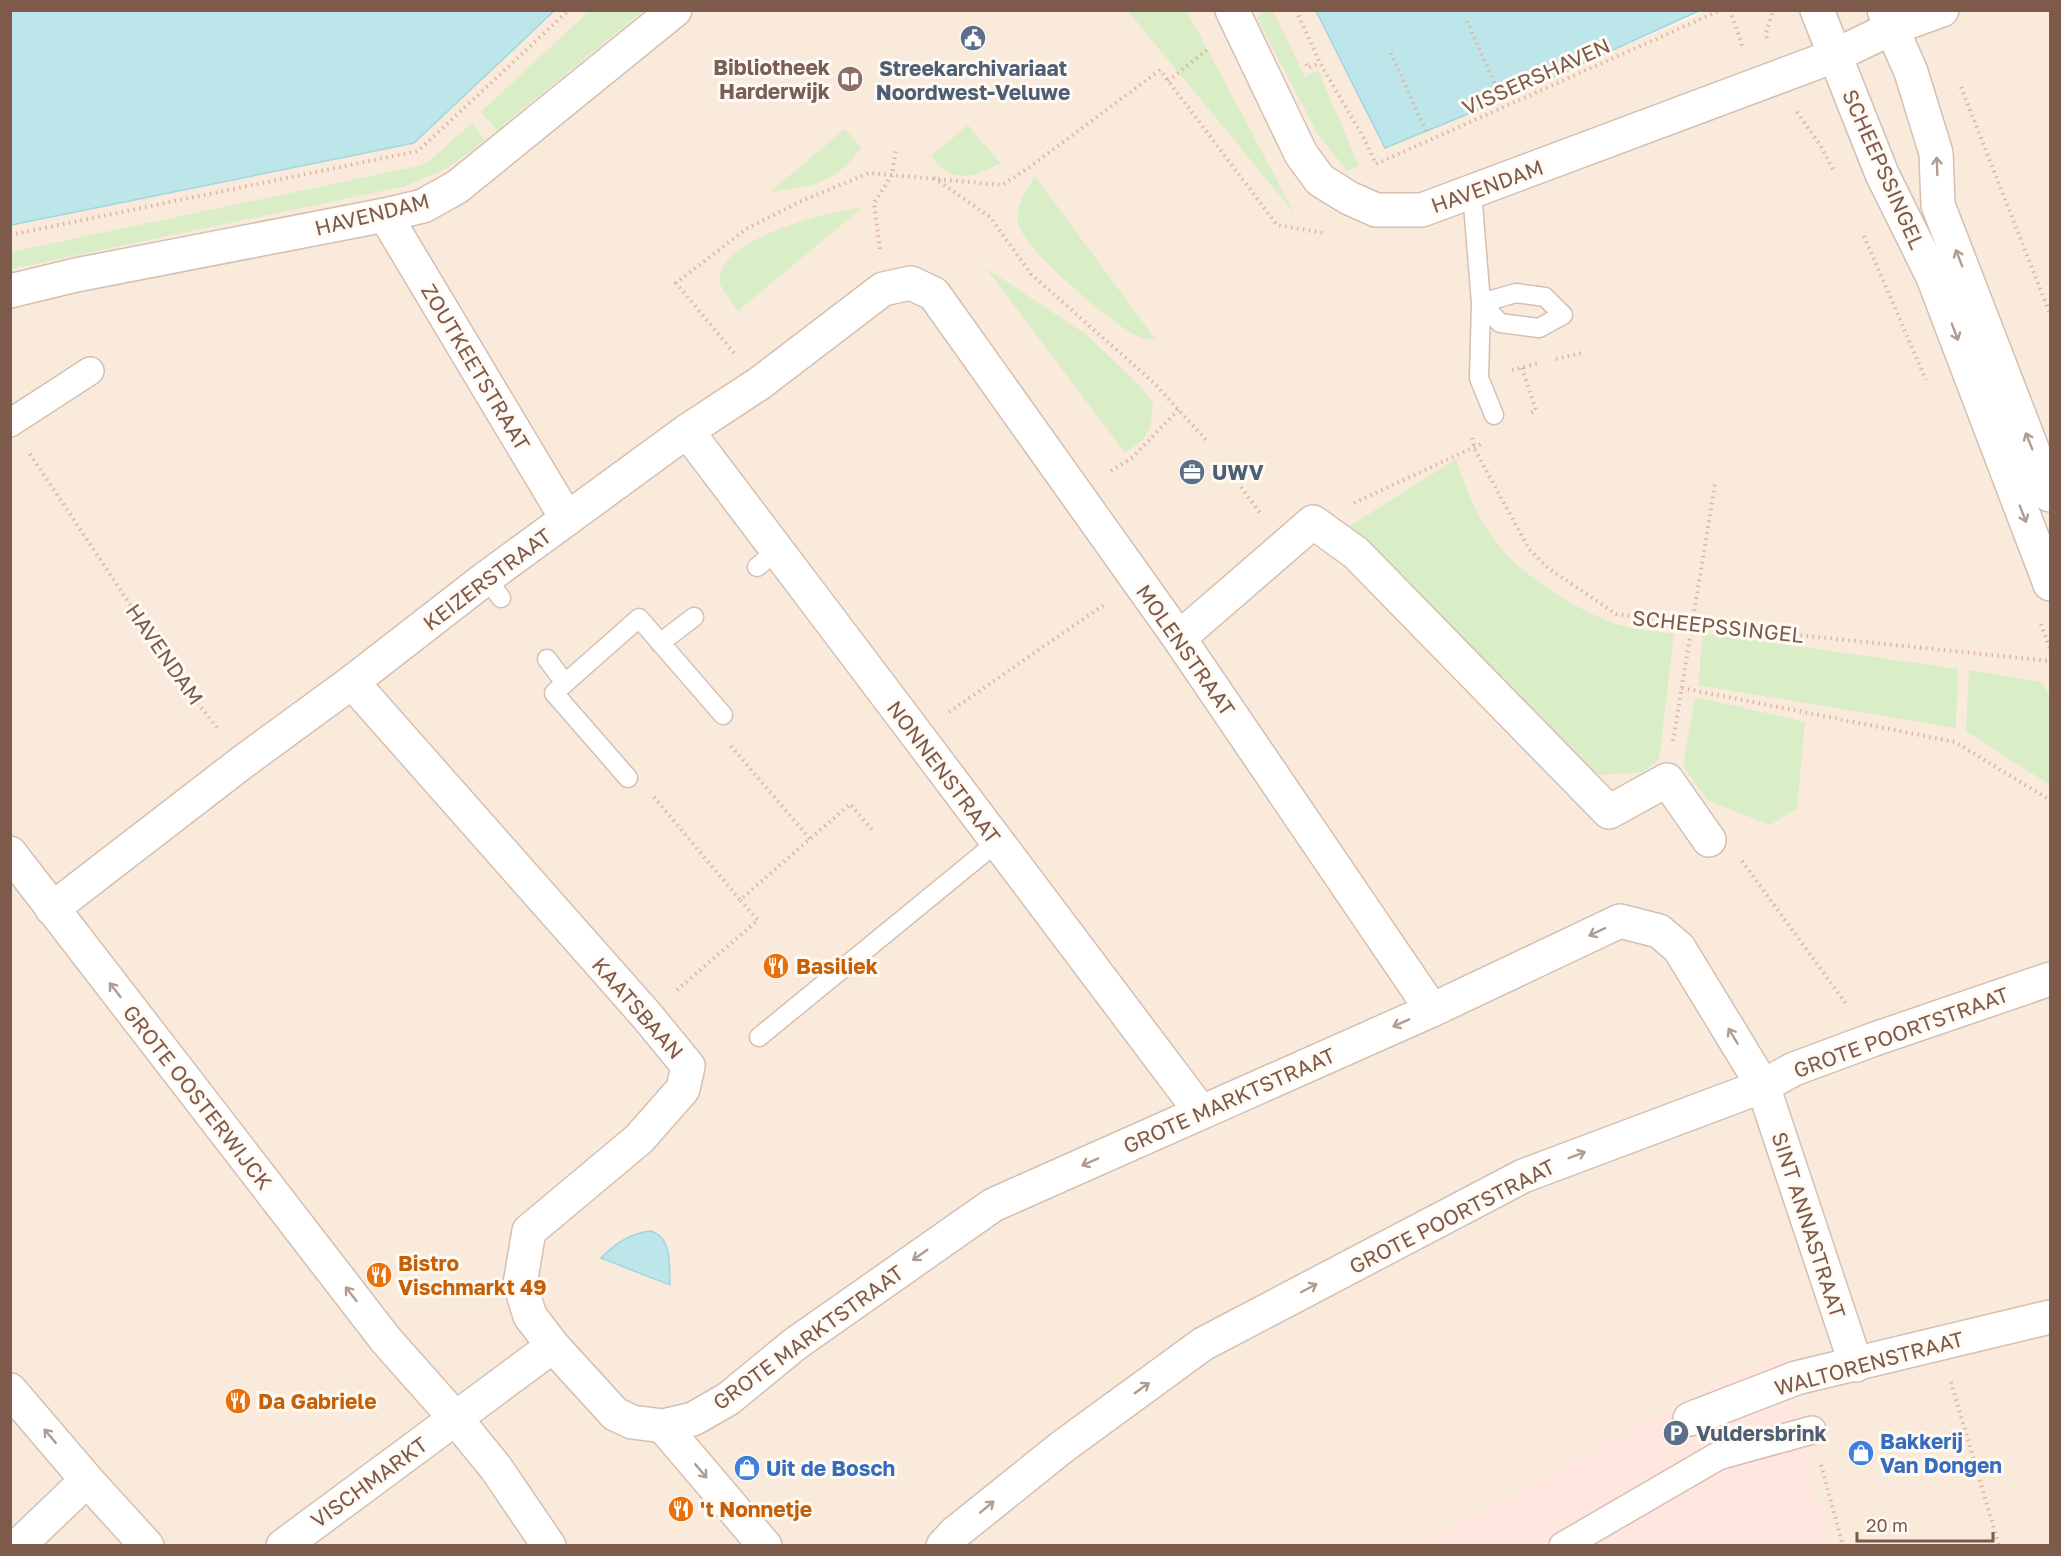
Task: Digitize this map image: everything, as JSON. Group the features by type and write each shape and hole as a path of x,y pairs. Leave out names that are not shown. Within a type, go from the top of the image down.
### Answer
{"street":[{"name":"HAVENDAM","path":"10,291 76,275 423,206 457,187 675,10"},
{"name":"HAVENDAM","path":"1232,10 1301,154 1320,180 1349,198 1376,210 1422,210 1834,56 1888,20 1942,10"},
{"name":"SCHEEPSSINGEL","path":"1817,10 1882,174 1933,278 2050,585"},
{"name":"SCHEEPSSINGEL","path":"1888,20 1911,72 1936,153 1938,205 2050,495"},
{"name":"ZOUTKEETSTRAAT","path":"385,215 567,519"},
{"name":"KEIZERSTRAAT","path":"52,909 244,761 352,682 493,588 567,519 687,431 760,383 883,289 911,283 934,294"},
{"name":"MOLENSTRAAT","path":"934,294 1179,638 1432,1010"},
{"path":"10,423 90,371"},
{"name":"NONNENSTRAAT","path":"687,431 767,559 917,734 996,843 1201,1112"},
{"path":"1179,638 1312,522 1356,554 1610,812 1666,780 1709,840"},
{"name":"KAATSBAAN","path":"352,682 647,1016 688,1066 683,1089 639,1139 529,1231 520,1284 530,1316 553,1346 615,1414 632,1422 663,1426"},
{"name":"GROTE OOSTERWIJCK","path":"17,874 52,909 387,1340 456,1419"},
{"name":"GROTE MARKTSTRAAT","path":"663,1426 693,1419 728,1399 795,1344 993,1205 1432,1010 1620,921 1659,931 1679,948 1763,1086"},
{"name":"GROTE POORTSTRAAT","path":"943,1545 1062,1447 1203,1344 1523,1176 1763,1086 1794,1069 2050,979"},
{"name":"SINT ANNASTRAAT","path":"1763,1086 1856,1365"},
{"name":"WALTORENSTRAAT","path":"1690,1419 1796,1378 2050,1317"},
{"name":"VISCHMARKT","path":"283,1545 553,1346"},
{"path":"10,1390 87,1480 146,1544"},
{"path":"456,1419 496,1468 549,1545"},
{"path":"663,1426 765,1545"},
{"path":"1563,1545 1718,1456 1812,1430"},
{"path":"18,1545 87,1480"}],"lane":[{"path":"1472,192 1481,303 1479,378 1494,415"},
{"path":"660,643 694,617"},
{"path":"628,778 554,693 639,618 723,715"},
{"path":"547,659 566,682"},
{"path":"759,1037 996,843"}],"path":[{"path":"10,235 418,151 569,10"},
{"name":"VISSERSHAVEN","path":"1296,10 1320,63 1376,164 1721,10"},
{"path":"1467,21 1502,100"},
{"path":"1391,52 1426,132"},
{"path":"760,383 676,283 746,229 798,202 869,173 1002,185 1048,154 1160,70 1277,225 1327,234"},
{"path":"1960,83 2050,314"},
{"path":"880,248 874,203 892,175 896,148"},
{"path":"933,178 990,218 1031,274 1155,384 1207,441"},
{"path":"1552,360 1582,352"},
{"path":"1479,378 1542,363"},
{"path":"1519,420 1536,410 1522,368"},
{"path":"1125,462 1133,457 1179,410"},
{"name":"SCHEEPSSINGEL","path":"1472,436 1474,448 1529,549 1548,568 1616,615 2050,661"},
{"path":"1312,522 1483,442"},
{"name":"HAVENDAM","path":"30,454 185,687 244,761"},
{"path":"1666,780 1715,484"},
{"path":"917,734 1138,581"},
{"path":"1682,688 1955,742 2050,800"},
{"path":"729,743 810,839"},
{"path":"647,1016 758,920 651,794"},
{"path":"740,900 850,804 873,831"},
{"path":"1709,840 1733,849 1872,1040"},
{"path":"1939,1344 1999,1545"}],"shaded area":[{"path":"554,11 1316,11 1385,148 1707,11 2050,11 2050,1545 11,1546 11,225 414,143"},
{"path":"1780,1351 1829,1545 1417,1546"}],"green space":[{"path":"590,10 643,11 497,130 481,112"},
{"path":"1268,10 1273,11 1305,77 1318,70 1359,166 1347,171 1317,133 1257,18"},
{"path":"1128,11 1187,11 1295,214"},
{"path":"472,123 485,140 448,168 406,186 11,269 11,252 418,166 428,162"},
{"path":"968,125 1000,163 981,172 963,176 946,171 931,156"},
{"path":"845,129 861,148 842,169 821,182 770,192"},
{"path":"1035,176 1156,340 1143,338 1130,332 1097,308 1047,262 1023,234 1018,223 1018,210"},
{"path":"863,207 738,311 719,283 724,265 735,253 750,243 809,219"},
{"path":"986,268 1087,335 1138,384 1153,402 1150,427 1139,442 1125,453"},
{"path":"1456,459 1470,498 1484,525 1514,562 1544,586 1595,615 1634,629 1674,634 1659,760 1643,772 1599,775 1577,757 1350,526"},
{"path":"1703,633 1958,669 1956,728 1698,685"},
{"path":"1969,670 2042,682 2050,698 2050,785 1966,731"},
{"path":"1695,697 1805,722 1797,808 1770,825 1707,800 1683,766"}],"water":[{"path":"11,10 554,11 414,143 11,225"},
{"path":"1316,11 1699,11 1502,100 1385,148"},
{"path":"651,1231 663,1240 666,1246 670,1285 601,1258 623,1240"}],"place":[{"name":"Streekarchivariaat Noordwest-Veluwe","path":"973,38"},
{"name":"Bibliotheek Harderwijk","path":"850,79"},
{"name":"UWV","path":"1192,472"},
{"name":"Basiliek","path":"776,966"},
{"name":"Bistro Vischmarkt 49","path":"379,1275"},
{"name":"Da Gabriele","path":"238,1401"},
{"name":"Vuldersbrink","path":"1676,1433"},
{"name":"Bakkerij Van Dongen","path":"1861,1453"},
{"name":"Uit de Bosch","path":"747,1468"},
{"name":"'t Nonnetje","path":"681,1509"}]}
